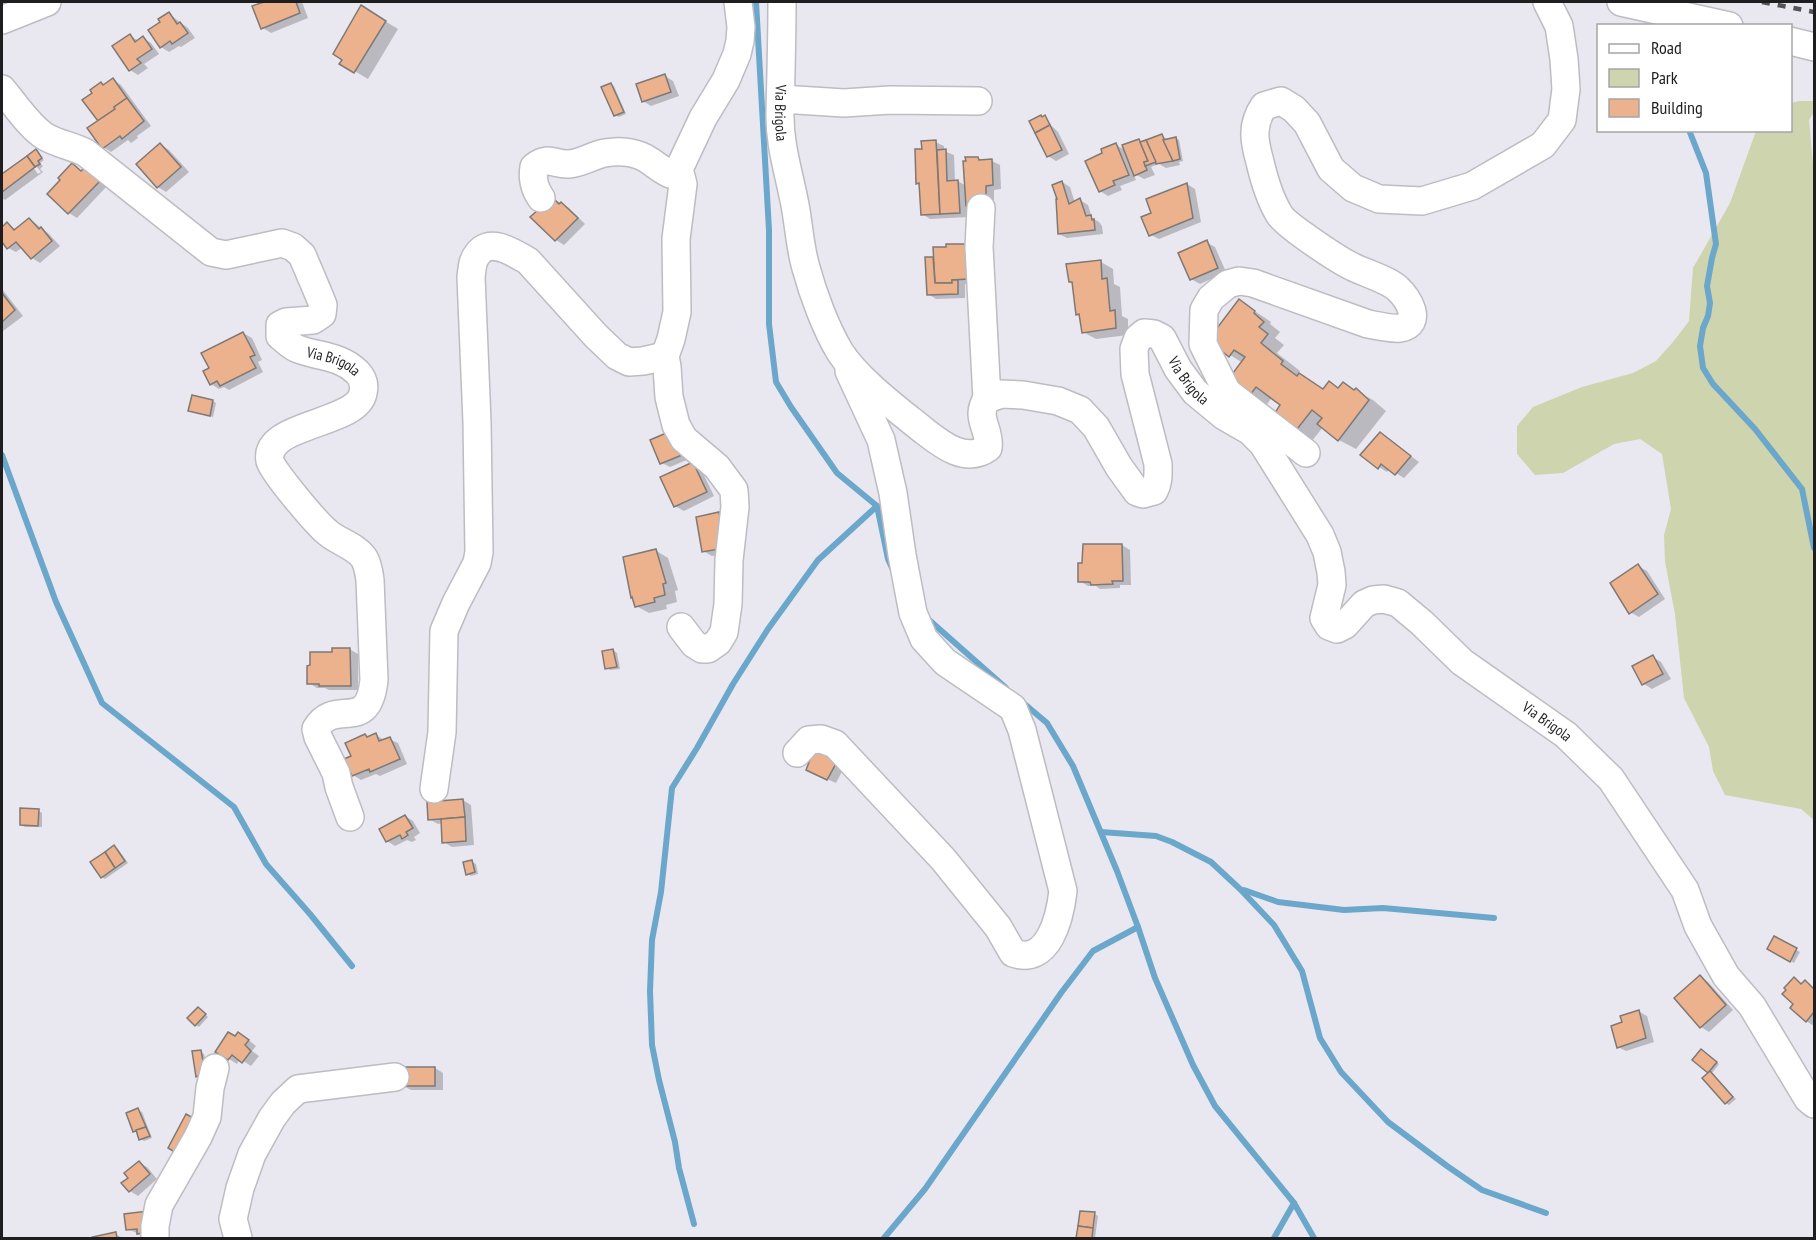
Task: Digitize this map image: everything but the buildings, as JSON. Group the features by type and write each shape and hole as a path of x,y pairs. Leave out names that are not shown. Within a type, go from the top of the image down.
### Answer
{"street":[{"path":"2,20 47,2"},
{"path":"541,198 536,192 533,174 534,167 541,161 576,164 603,153 618,151 634,153 670,174 679,169 726,80 737,54 741,27 738,2"},
{"name":"Via Brigola","path":"782,2 780,110 783,154 795,204 805,267 829,330 841,354 861,377 939,442 957,452 969,454 988,448 982,414 982,408 987,399 1001,394 1058,400 1080,410 1096,426 1119,467 1137,492 1143,494 1154,491 1158,484 1158,464 1136,374 1134,349 1138,338 1144,333 1162,338 1178,369 1195,392 1224,416 1250,431 1263,444 1320,535 1332,572 1332,585 1324,612 1326,623 1333,629 1342,627 1364,604 1373,600 1384,598 1398,603 1462,662 1566,735 1611,779 1685,890 1698,926 1726,976 1752,1006 1808,1099 1815,1104"},
{"path":"1306,453 1227,392 1203,344 1204,310 1211,298 1228,284 1239,281 1253,283 1368,324 1388,328 1402,328 1410,322 1413,309 1397,287 1339,260 1280,216 1263,175 1256,149 1254,127 1258,115 1264,106 1281,101 1294,110 1306,123 1331,169 1353,188 1379,199 1422,201 1472,186 1544,145 1562,120 1566,89 1564,59 1559,26 1547,2"},
{"path":"1621,2 1720,24"},
{"path":"1792,41 1815,47"},
{"name":"Via Brigola","path":"2,89 46,137 74,146 86,153 210,252 226,255 282,243 293,247 302,255 322,305 322,314 313,320 286,322 280,325 280,336 297,349 326,356 351,367 360,376 365,386 363,397 354,406 287,435 274,445 270,456 270,463 278,477 327,532 363,556 367,565 370,580 373,694 368,706 361,711 332,715 321,721 316,729 336,773 350,817"},
{"path":"781,99 844,103 890,100 978,100"},
{"path":"679,169 683,184 676,246 676,312 665,356 669,397 676,426 684,439 717,467 734,490 728,604 724,632 718,642 708,649 702,649 694,644 681,627"},
{"path":"981,208 979,247 987,399"},
{"path":"434,789 442,732 444,631 477,563 479,552 471,277 476,256 484,249 496,246 528,261 581,321 617,356 629,362 643,362 665,356"},
{"path":"796,753 809,740 821,739 836,744 944,859 998,927 1013,953 1023,957 1038,951 1051,937 1060,914 1063,891 1023,730 1013,708 945,662 924,639 913,613 893,493 881,440 841,354"},
{"path":"155,1239 159,1205 207,1117 215,1068"},
{"path":"238,1239 233,1219 240,1188 252,1154 283,1103 298,1089 395,1077"}],"green space":[{"path":"1814,101 1814,112 1809,120 1814,175 1814,820 1801,809 1725,795 1713,771 1709,747 1684,698 1675,614 1665,562 1664,535 1671,509 1662,454 1640,439 1614,444 1563,473 1535,475 1517,454 1517,426 1533,407 1582,387 1633,373 1656,361 1673,342 1689,321 1693,268 1730,203 1756,132 1792,132 1792,103"}],"waterway":[{"path":"756,2 769,230 769,324 776,382 837,473 877,506 888,559 893,570"},
{"path":"1690,132 1706,173 1716,244 1707,286 1710,303 1708,316 1700,346 1703,368 1713,384 1755,429 1802,489 1814,548"},
{"path":"2,455 56,602 102,703 234,807 266,864 352,966"},
{"path":"694,1224 679,1168 652,1045 650,991 652,940 661,892 672,788 768,629 818,560 877,506"},
{"path":"928,619 1006,688"},
{"path":"1021,701 1047,723 1073,766 1117,871 1155,978 1193,1065 1215,1106 1294,1203 1314,1238"},
{"path":"1101,832 1156,836 1211,862 1274,925 1302,971 1320,1038 1341,1072 1388,1122 1482,1190 1546,1213"},
{"path":"1244,890 1278,902 1344,910 1383,908 1494,918"},
{"path":"884,1238 925,1189 1061,993 1093,951 1138,927"},
{"path":"1274,1238 1294,1203"}],"railway":[{"path":"1762,2 1814,12"}]}
